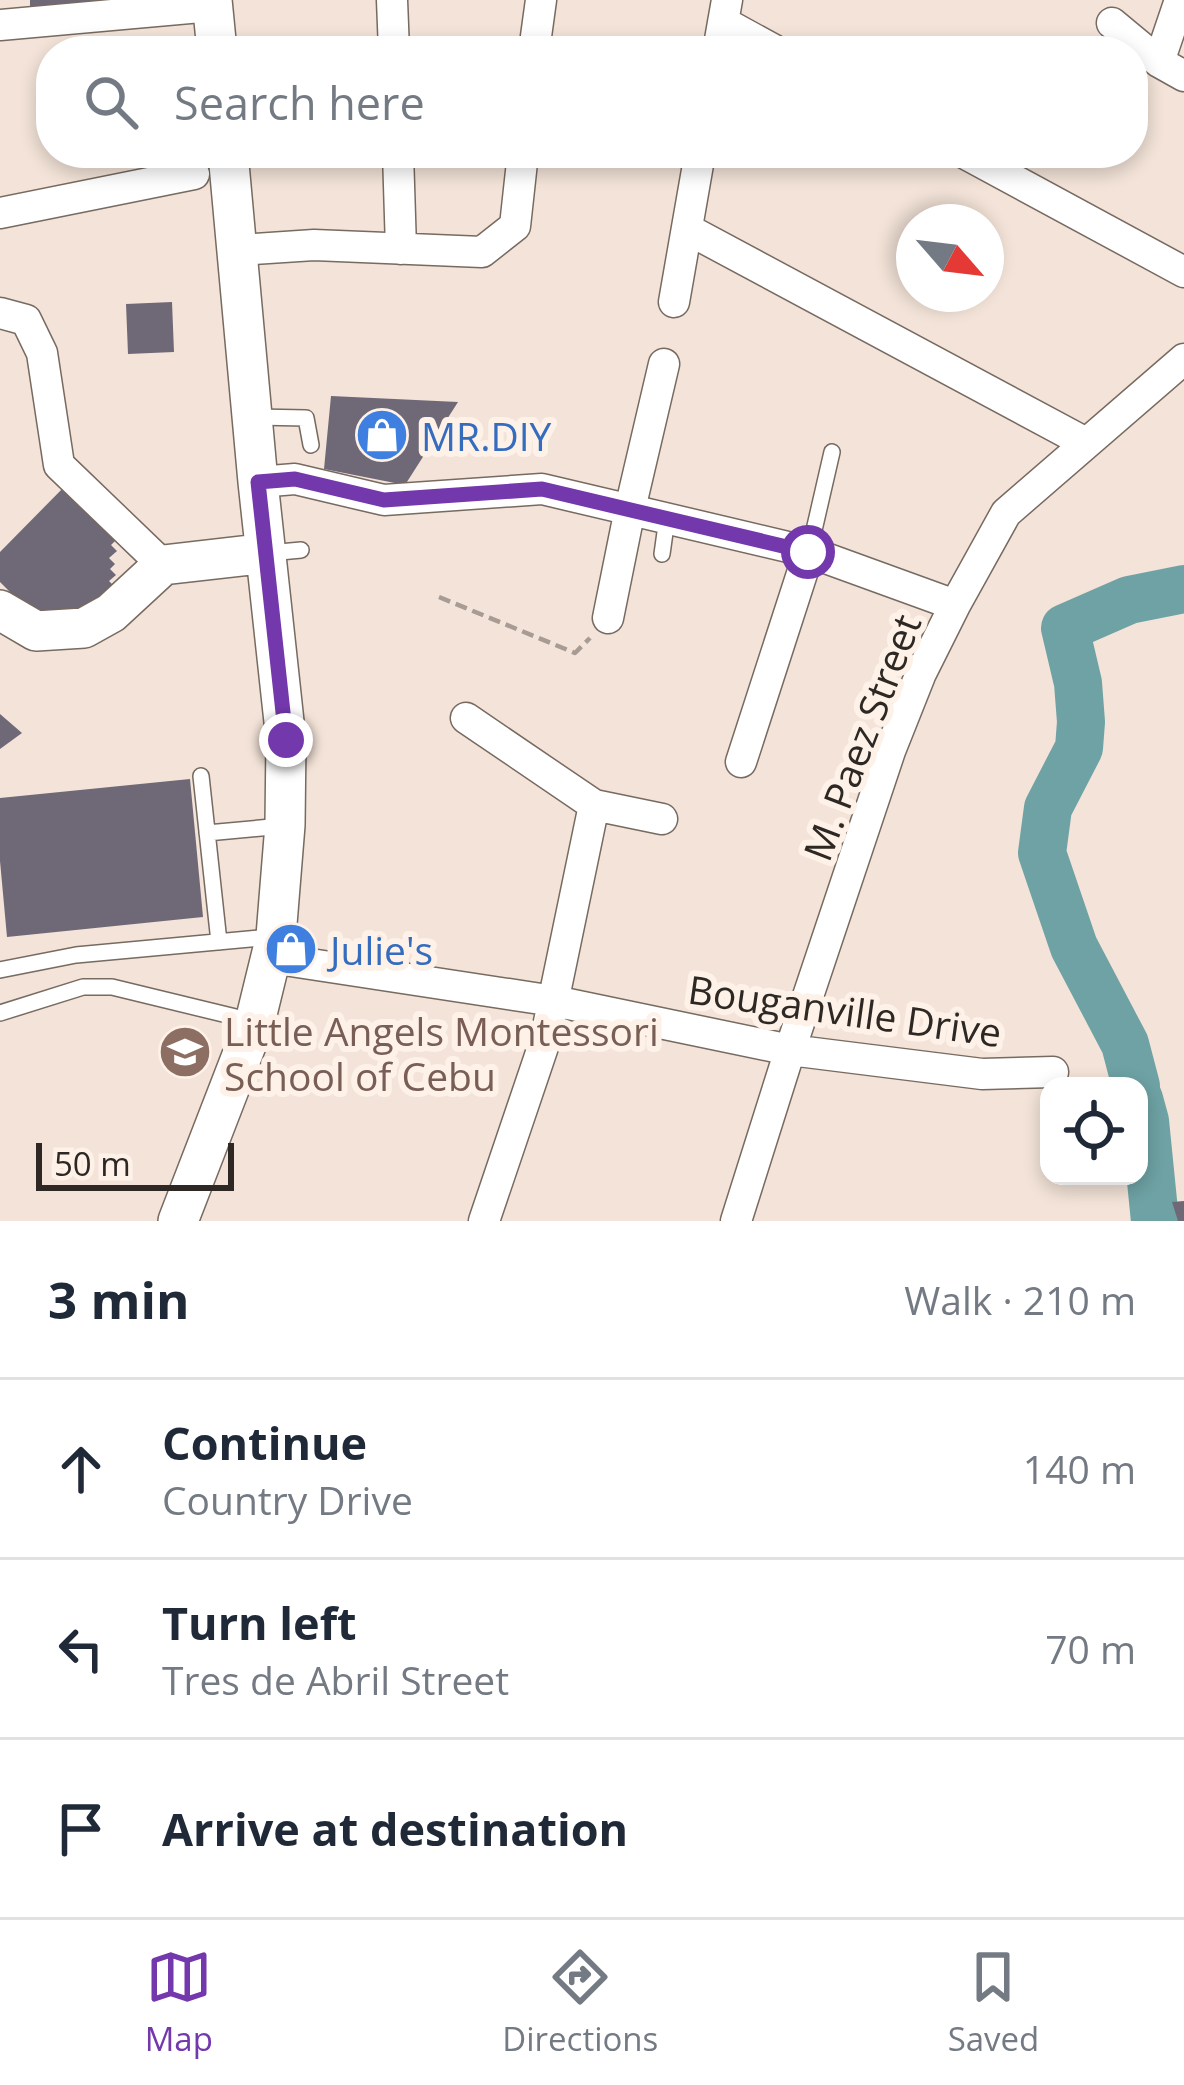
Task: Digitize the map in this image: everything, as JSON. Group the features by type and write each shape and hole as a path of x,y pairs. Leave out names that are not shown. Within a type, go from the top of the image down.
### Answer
{"street":[{"path":"392,0 393,36"},
{"path":"536,36 541,0"},
{"path":"1172,69 1180,0"},
{"path":"0,26 212,3 215,36"},
{"path":"1112,23 1129,36"},
{"path":"1148,51 1172,69"},
{"path":"0,213 208,168"},
{"path":"178,1221 255,1022 273,947 285,825 284,552 258,482 239,250 218,168"},
{"path":"398,168 401,249"},
{"path":"239,250 314,245 482,252 515,226 521,168"},
{"path":"674,302 697,168"},
{"path":"992,168 1184,272"},
{"path":"687,229 1086,443"},
{"path":"0,313 26,320 42,353 59,465 163,565"},
{"name":"M. Paez Street","path":"736,1221 890,751 955,604 1006,513 1184,359"},
{"path":"608,619 664,364"},
{"path":"258,482 295,479 384,500 542,489 808,552 955,604"},
{"path":"0,610 36,631 84,628 111,613 163,565 284,552"},
{"path":"741,762 808,552"},
{"path":"466,718 594,806 662,819"},
{"path":"484,1221 545,1041 594,806"},
{"name":"Bouganville Drive","path":"273,947 790,1050 982,1074 1054,1072"}],"lane":[{"path":"253,417 305,418 311,445"},
{"path":"808,552 832,452"},
{"path":"662,554 667,518"},
{"path":"201,776 219,942"},
{"path":"207,833 285,825"},
{"path":"0,970 76,955 219,942 273,947"},
{"path":"0,1013 83,987 112,988 255,1022"}],"path":[{"path":"439,597 575,653 608,619"}],"green space":[{"path":"1127,1018 1147,1077 1115,1077 1096,1035"},
{"path":"1148,1082 1154,1111 1158,1143 1148,1146"},
{"path":"1148,1153 1155,1205 1172,1202 1178,1221 1140,1221 1134,1185 1148,1185"}],"building":[{"path":"30,0 100,0 100,12 30,15"},
{"path":"172,302 174,352 128,354 126,304"},
{"name":"MR.DIY","path":"331,396 458,402 405,485 324,469"},
{"path":"66,485 118,538 111,545 117,551 109,558 116,575 109,581 116,588 74,616 52,616 46,610 37,619 0,582 0,552"},
{"path":"0,714 22,733 0,749"},
{"path":"190,779 203,917 7,937 0,798"},
{"path":"1184,1201 1184,1221 1178,1221 1172,1202"}],"waterway":[{"path":"1134,1077 1125,1044 1074,947 1042,853 1048,808 1079,748 1078,683 1065,628 1129,600 1184,589"},
{"path":"1148,1151 1155,1221"}],"place":[{"name":"MR.DIY","path":"382,435"},
{"name":"Julie's","path":"291,949"},
{"name":"Little Angels Montessori School of Cebu","path":"185,1052"}],"route":[{"path":"286,740 258,482 295,479 384,500 542,489 808,552"}]}
